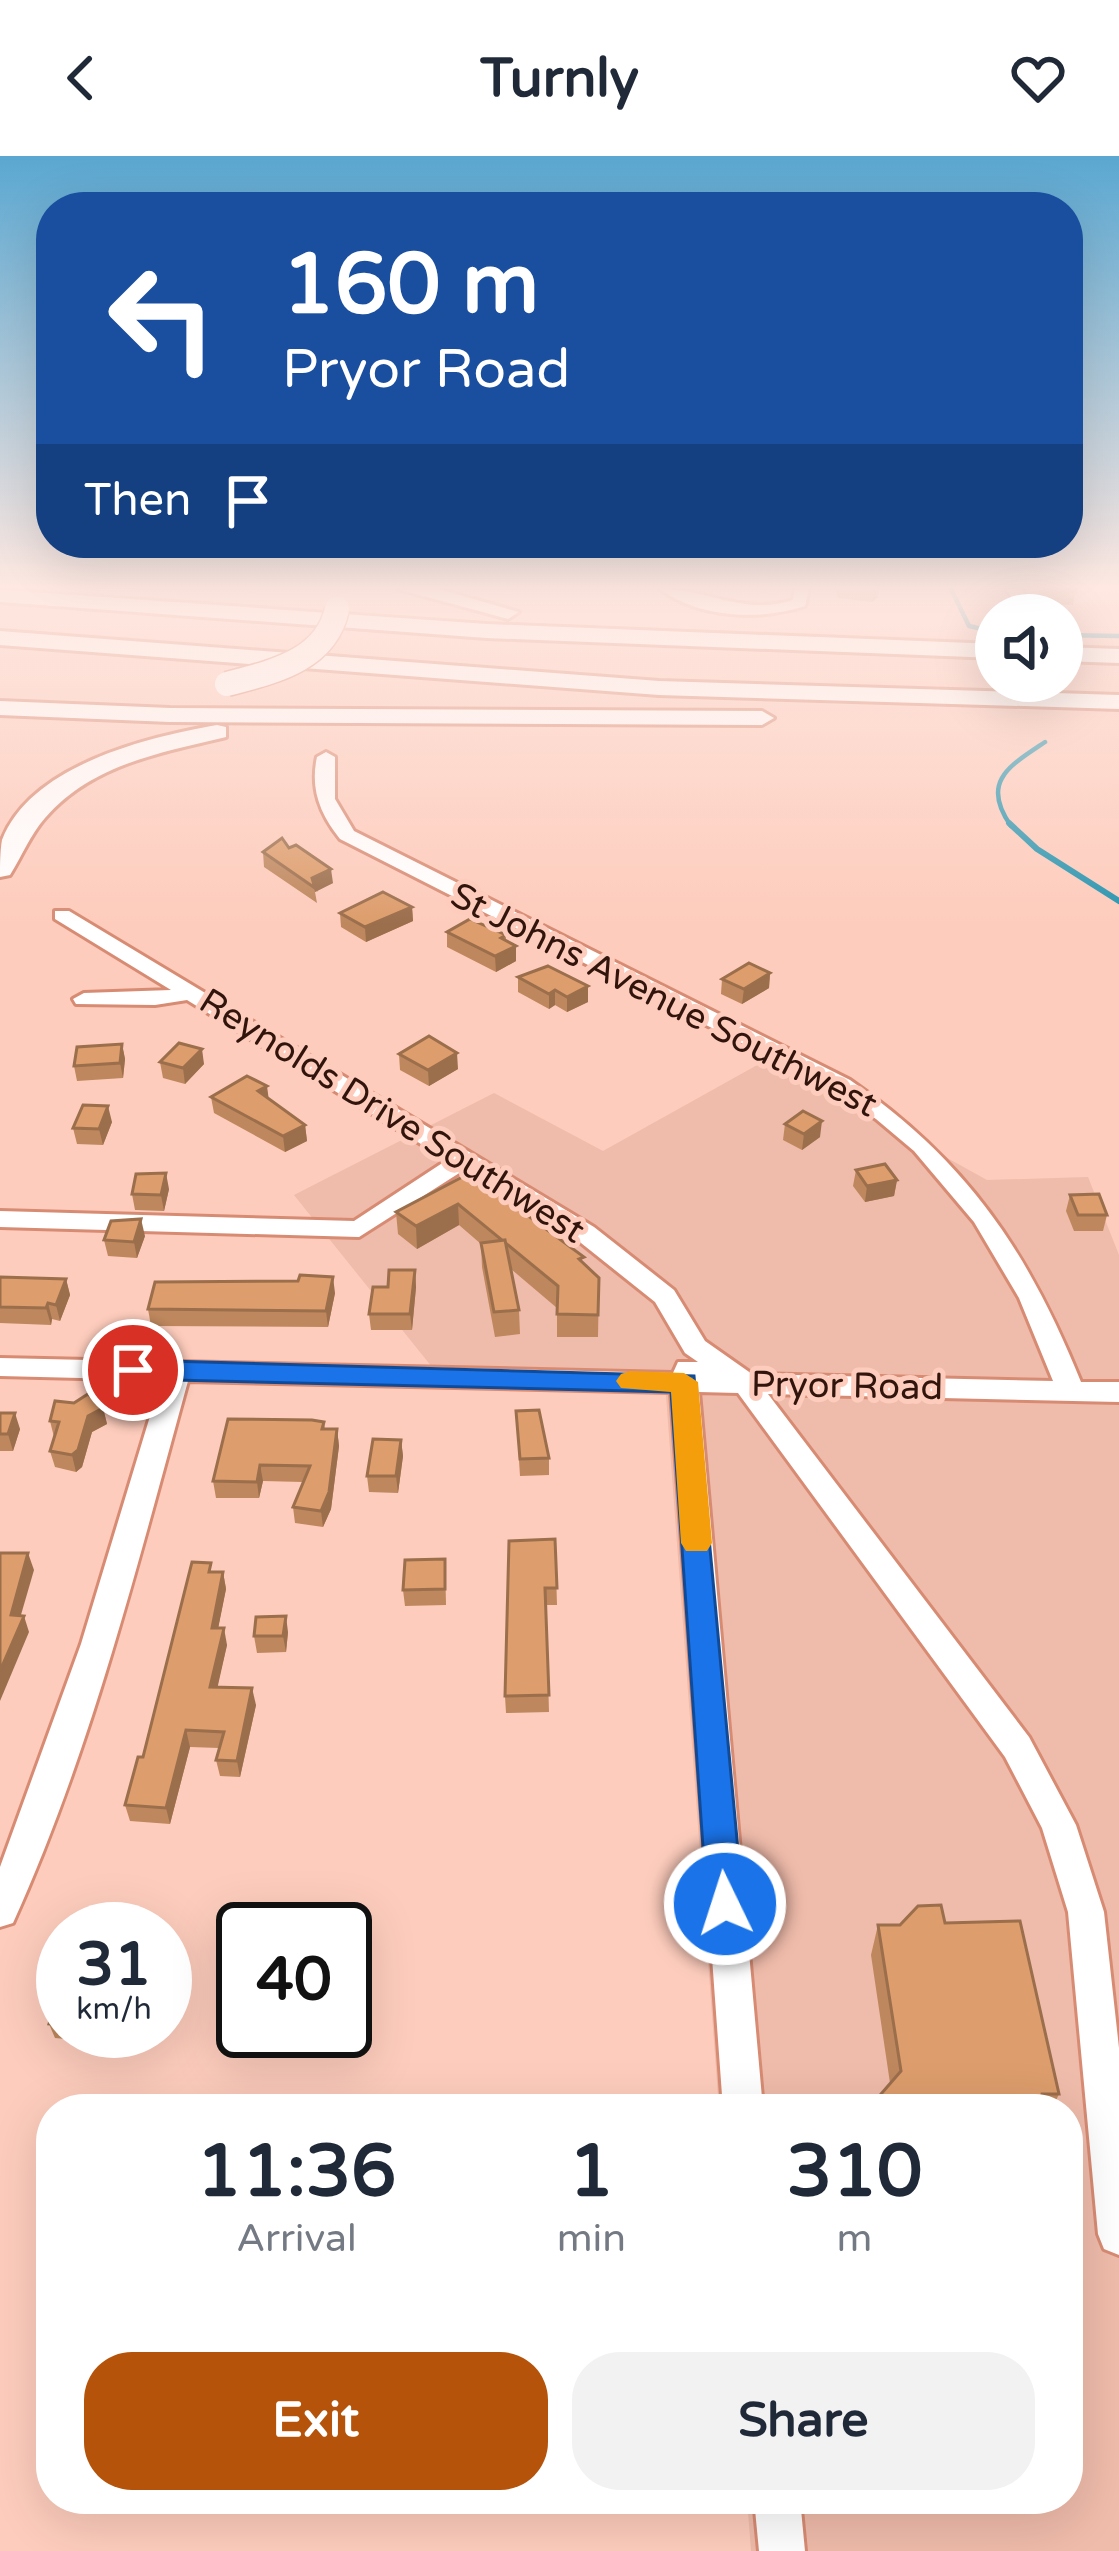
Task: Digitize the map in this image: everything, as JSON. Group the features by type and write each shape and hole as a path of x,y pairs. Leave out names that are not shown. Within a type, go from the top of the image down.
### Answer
{"highway":[{"path":"1059,701 1119,702"},
{"path":"0,708 129,714 1119,718"},
{"path":"0,869 26,820 58,789 104,764 185,737 288,725 669,718"}],"street":[{"name":"St Johns Avenue Southwest","path":"326,757 322,771 332,818 362,844 842,1085 917,1138 983,1214 1051,1335 1071,1391"},
{"name":"Reynolds Drive Southwest","path":"62,915 585,1233 665,1295 694,1347"},
{"path":"84,999 155,1000 193,993"},
{"path":"0,1219 359,1229 464,1160"},
{"path":"742,2094 684,1382 694,1347 746,1384 1017,1747 1059,1825 1086,1912 1119,2234"},
{"name":"Pryor Road","path":"0,1367 1119,1392"},
{"path":"0,1911 54,1780 126,1555 177,1371"},
{"path":"778,2514 782,2551"}],"shaded area":[{"path":"768,1059 987,1180 1088,1177 1119,1255 1119,2551 751,2551 748,2514 1083,2514 1083,2094 718,2094 665,1382 440,1377 294,1195 494,1093 603,1151"}],"building":[{"path":"282,838 289,848 296,845 331,869 312,878 315,888 263,852"},
{"path":"383,892 412,907 365,927 340,913"},
{"path":"470,919 506,935 501,938 516,946 495,956 447,932"},
{"path":"749,963 770,973 744,989 722,979"},
{"path":"548,966 588,986 567,997 555,990 549,994 518,977"},
{"path":"429,1036 457,1053 428,1070 399,1054"},
{"path":"179,1043 202,1049 183,1068 160,1062"},
{"path":"122,1044 120,1063 74,1066 77,1047"},
{"path":"247,1076 267,1086 258,1091 305,1125 283,1136 211,1097"},
{"path":"83,1105 108,1106 99,1129 73,1128"},
{"path":"803,1111 822,1121 804,1134 785,1124"},
{"path":"885,1164 897,1180 867,1186 856,1170"},
{"path":"166,1173 161,1195 132,1194 136,1174"},
{"path":"470,1173 584,1257 579,1259 599,1278 598,1315 557,1314 558,1286 458,1204 416,1226 396,1212"},
{"path":"1099,1194 1107,1215 1078,1215 1070,1195"},
{"path":"141,1219 134,1242 104,1240 111,1221"},
{"path":"505,1240 519,1310 494,1312 481,1243"},
{"path":"389,1270 415,1270 410,1314 369,1314 373,1287 388,1287"},
{"path":"300,1275 333,1277 326,1311 148,1309 155,1282 298,1281"},
{"path":"0,1277 66,1279 56,1305 0,1307"},
{"path":"88,1394 103,1408 88,1416 78,1450 72,1455 50,1451 59,1422 50,1421 55,1401 74,1403"},
{"path":"539,1410 549,1458 520,1459 516,1411"},
{"path":"0,1413 15,1413 8,1434 0,1434"},
{"path":"228,1419 312,1420 324,1422 322,1429 337,1429 329,1492 321,1511 293,1507 310,1466 260,1465 257,1482 213,1481"},
{"path":"373,1439 401,1440 396,1476 367,1476"},
{"path":"555,1539 557,1588 545,1588 549,1695 505,1696 509,1541"},
{"path":"0,1553 28,1553 11,1615 24,1616 0,1671"},
{"path":"445,1559 445,1589 403,1590 405,1560"},
{"path":"192,1562 211,1563 209,1572 223,1572 212,1628 224,1628 210,1687 252,1688 237,1761 216,1760 224,1732 186,1730 166,1808 125,1805 138,1757 143,1757"},
{"path":"286,1616 283,1636 254,1636 256,1617"},
{"path":"941,1905 945,1923 1020,1921 1059,2094 881,2094 901,2071 878,1925 900,1925 918,1906"}],"waterway":[{"path":"1009,823 998,798 1003,776 1045,742"},
{"path":"1009,823 1037,849 1119,901"}],"slow traffic":[{"path":"630,1381 684,1382 697,1543"}],"route":[{"path":"133,1370 684,1382 725,1904"}]}
